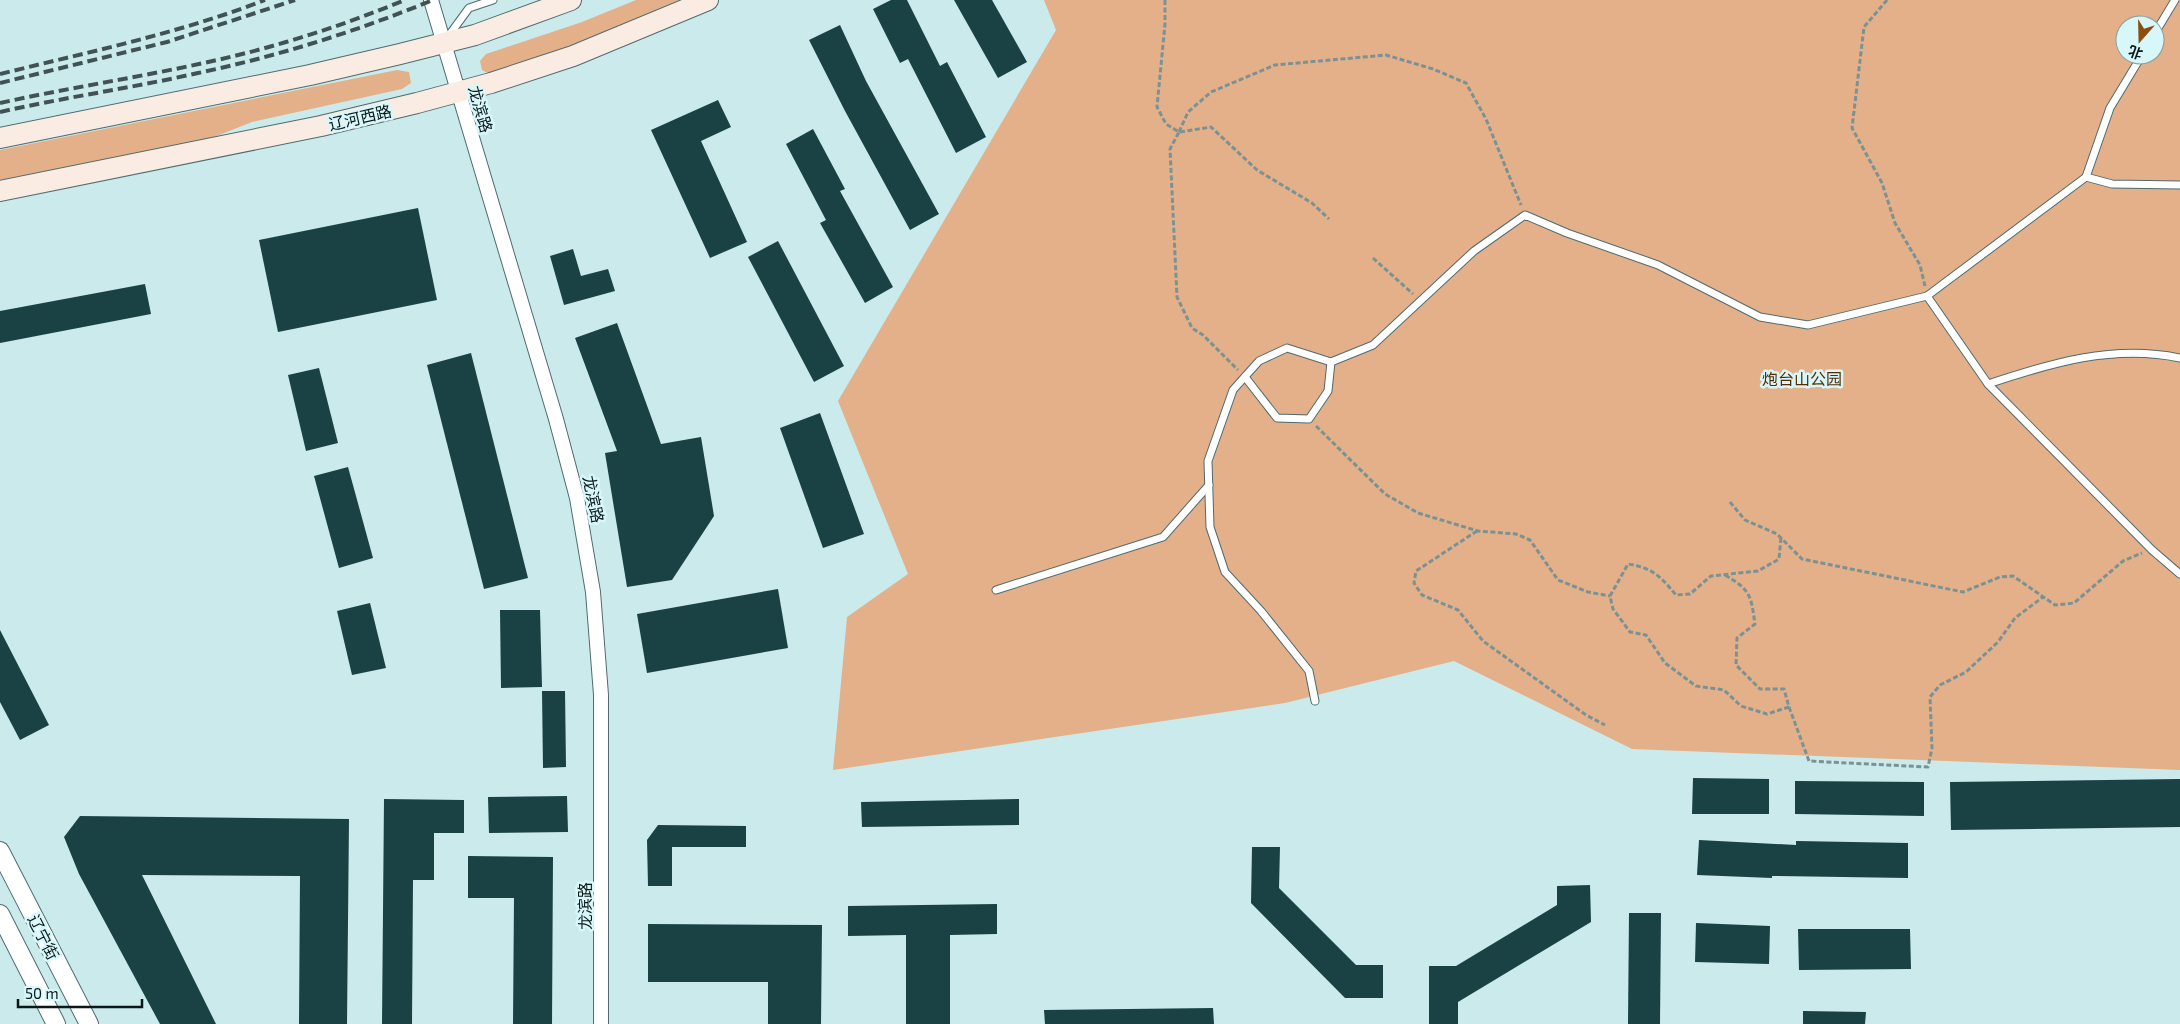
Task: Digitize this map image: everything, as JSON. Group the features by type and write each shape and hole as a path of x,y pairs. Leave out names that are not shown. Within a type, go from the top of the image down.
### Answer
{"main road":[{"path":"0,138 310,75 444,43 475,35 572,0"},
{"name":"辽河西路","path":"0,190 321,126 458,92 573,56 708,0"}],"street":[{"name":"龙滨路","path":"431,0 558,427 577,498 593,592 602,695 601,1024"},
{"name":"辽宁街","path":"0,851 89,1024"},
{"name":"辽宁街","path":"0,914 56,1024"}],"lane":[{"path":"444,43 469,8 493,0"},
{"path":"2165,16 2175,0"},
{"path":"1315,701 1309,671 1262,611 1225,572 1210,527 1208,461 1233,390 1259,361 1287,348 1331,362 1373,345 1474,251 1525,214 1567,232 1658,265 1760,317 1808,325 1927,296 2086,177 2110,108 2136,65"},
{"path":"2086,177 2112,184 2180,185"},
{"path":"1927,296 1988,384 2152,550 2180,574"},
{"path":"1988,384 2048,364 2084,357 2122,352 2156,353 2180,358"},
{"path":"1245,377 1277,418 1309,419 1328,391 1331,362"},
{"path":"996,590 1163,537 1209,485"}],"path":[{"path":"1165,0 1165,24 1157,107 1166,124 1179,132 1211,127 1257,170 1312,203 1329,219"},
{"path":"1887,0 1864,28 1852,128 1882,183 1895,223 1920,265 1927,296"},
{"path":"1245,377 1203,335 1192,328 1177,297 1170,149 1188,112 1211,92 1275,65 1386,55 1433,69 1466,83 1486,119 1525,214"},
{"path":"1373,258 1421,301"},
{"path":"1309,419 1385,494 1418,513 1478,531 1516,534 1530,540 1558,580 1588,592 1610,596"},
{"path":"1730,502 1745,520 1780,538 1802,559 1963,592 2000,577 2013,576 2055,605 2074,603 2123,561 2152,550"},
{"path":"1478,531 1416,571 1414,583 1422,595 1458,610 1483,641 1586,715 1605,725"},
{"path":"1780,538 1778,559 1758,571 1711,576 1690,594 1676,595 1662,578 1647,567 1628,564 1610,596 1613,608 1630,632 1646,634 1664,663 1696,686 1724,690 1741,706 1767,714 1789,707"},
{"path":"1726,575 1743,585 1752,601 1755,624 1737,638 1736,665 1760,689 1784,689 1809,761 1928,767 1932,748 1930,697 1940,686 1966,672 1998,642 2015,618 2043,597"}],"green space":[{"path":"636,0 687,0 585,41 489,74 482,70 480,61 486,54 582,22"},
{"name":"炮台山公园","path":"1044,0 2180,0 2180,770 1632,749 1454,661 1285,703 833,770 847,617 908,574 838,401 1056,30"},
{"path":"397,70 409,72 411,83 402,89 252,122 209,139 0,180 0,150"}],"building":[{"path":"891,0 907,0 940,66 947,62 986,137 956,153 908,59 900,63 873,9"},
{"path":"954,0 992,0 1027,62 998,78"},
{"path":"840,25 866,81 939,214 910,230 845,111 809,40"},
{"path":"718,100 731,127 701,141 747,242 710,258 651,130"},
{"path":"813,129 845,189 840,191 893,287 865,303 820,223 826,220 786,144"},
{"path":"418,208 437,300 278,332 259,240"},
{"path":"778,241 844,366 814,382 748,257"},
{"path":"573,249 581,276 608,269 615,291 564,305 550,256"},
{"path":"145,284 151,314 0,343 0,311"},
{"path":"617,323 661,444 701,437 714,516 672,580 627,587 605,453 617,451 575,338"},
{"path":"471,353 528,578 484,589 427,365"},
{"path":"319,368 338,443 306,451 288,375"},
{"path":"820,413 864,534 823,548 780,428"},
{"path":"348,467 373,558 339,568 314,476"},
{"path":"778,589 788,648 647,673 637,614"},
{"path":"370,603 386,668 352,675 337,611"},
{"path":"500,610 540,610 542,687 501,688"},
{"path":"0,630 49,725 20,740 0,702"},
{"path":"542,691 565,691 566,767 543,768"},
{"path":"1693,778 1769,779 1769,814 1692,814"},
{"path":"2180,779 2180,827 1951,830 1950,782"},
{"path":"1795,781 1924,782 1924,816 1795,814"},
{"path":"567,796 568,832 489,833 488,797"},
{"path":"384,799 464,800 464,833 434,833 434,880 413,880 412,1024 382,1024"},
{"path":"1019,799 1019,825 862,827 861,802"},
{"path":"80,816 349,819 347,1024 299,1024 300,876 142,875 216,1024 160,1024 79,874 64,837"},
{"path":"658,825 746,826 746,847 672,847 672,886 648,886 647,840"},
{"path":"1699,840 1796,845 1796,841 1908,843 1908,878 1772,876 1772,878 1697,875"},
{"path":"1252,847 1280,847 1279,888 1356,965 1383,965 1383,998 1345,998 1251,903"},
{"path":"468,856 553,857 552,1024 513,1024 514,898 468,898"},
{"path":"1590,885 1591,922 1458,1002 1458,1024 1429,1024 1429,966 1456,966 1557,905 1557,886"},
{"path":"997,904 997,934 950,935 950,1024 906,1024 906,935 848,936 848,906"},
{"path":"1629,913 1661,913 1660,1024 1628,1024"},
{"path":"1696,923 1770,926 1769,964 1695,962"},
{"path":"648,924 822,925 821,1024 768,1024 768,982 648,982"},
{"path":"1798,929 1910,929 1911,969 1799,970"},
{"path":"1213,1008 1214,1024 1045,1024 1044,1010"},
{"path":"1803,1011 1866,1012 1865,1024 1803,1024"}],"railway":[{"path":"0,74 167,32 265,0"},
{"path":"0,83 167,42 295,0"},
{"path":"0,103 180,68 251,52 331,28 405,0"},
{"path":"0,112 173,78 258,59 347,32 433,0"}]}
